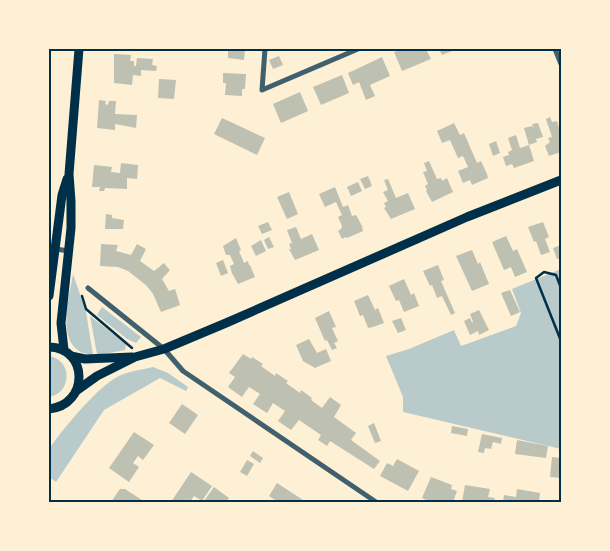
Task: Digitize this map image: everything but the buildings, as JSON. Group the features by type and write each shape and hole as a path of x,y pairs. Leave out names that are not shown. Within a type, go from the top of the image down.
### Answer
{"main road":[{"path":"64,350 61,323 70,251 71,201 69,174 79,49"},
{"path":"49,296 52,249 62,195 69,174"},
{"path":"71,356 84,359 164,349 315,285 466,217 561,180"},
{"path":"49,347 64,350 77,365 79,374 76,391"},
{"path":"49,416 52,409 70,400 76,391 134,353"}],"street":[{"path":"265,49 262,90 358,49"},
{"path":"555,49 561,64"},
{"path":"52,249 70,251"},
{"path":"88,288 164,349 182,372 376,502"}],"path":[{"path":"561,288 556,275 544,272 536,278 561,341"},
{"path":"81,293 86,309 131,346 134,353"}],"shaded area":[{"path":"561,269 561,449 403,412 403,397 386,356 409,349 454,330 461,346 516,326 521,313 512,289"},
{"path":"73,274 86,312 93,355 80,352 72,345 68,335 66,323 67,310"},
{"path":"102,307 141,337 136,343 127,339 97,315"},
{"path":"90,316 126,344 125,350 97,354"},
{"path":"49,356 57,359 62,364 67,376 62,389 57,394 49,397"},
{"path":"153,367 168,373 188,387 186,391 160,378 104,410 56,482 49,477 49,449 91,398 119,376"}]}
